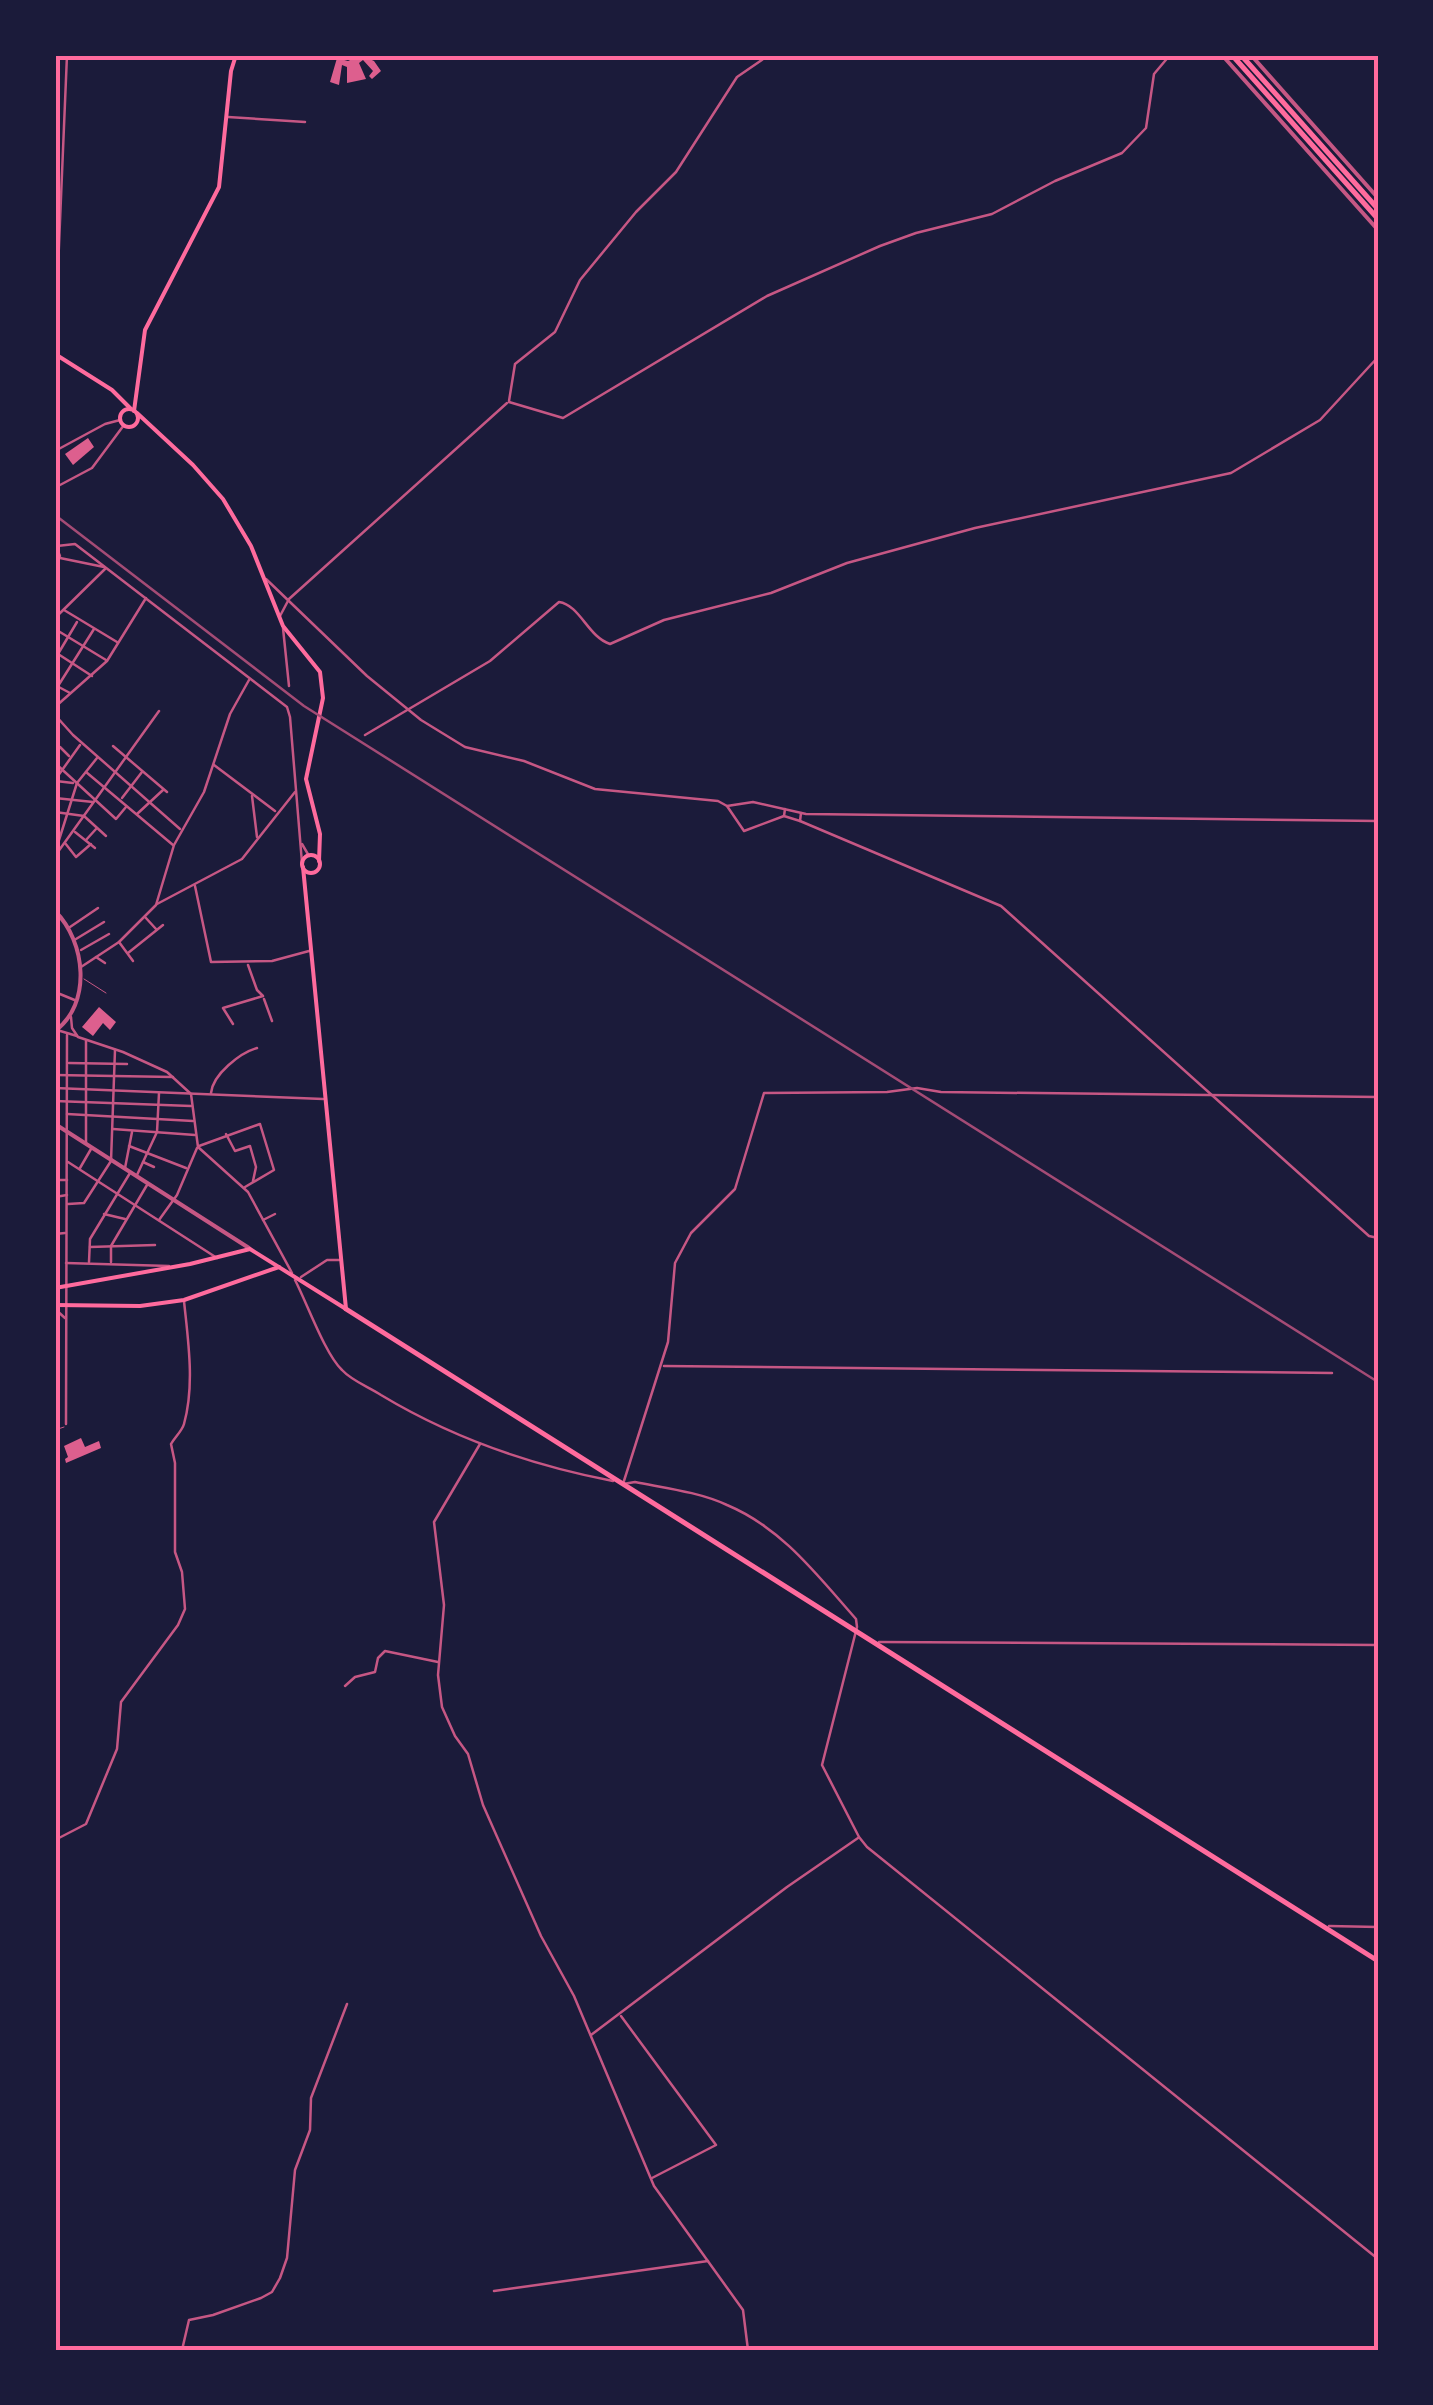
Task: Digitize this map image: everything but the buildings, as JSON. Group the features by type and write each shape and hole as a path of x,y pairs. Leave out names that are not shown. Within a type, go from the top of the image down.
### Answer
{"main road":[{"path":"135,424 145,330 220,187 230,71 236,55"},
{"path":"1232,55 1378,219"},
{"path":"1241,55 1378,208"},
{"path":"55,354 115,393 193,465 223,500 246,536 283,626 316,664 322,680 322,702 306,784 320,837 319,867 312,873 305,891"},
{"path":"115,393 122,423 150,426"},
{"path":"122,411 134,411"},
{"path":"320,837 302,865 346,1308"},
{"path":"310,856 319,860"},
{"path":"302,865 312,873"},
{"path":"55,1288 250,1249 1378,1961"},
{"path":"262,1272 265,1258"},
{"path":"55,1307 140,1306 184,1300 279,1267"}],"street":[{"path":"55,340 67,55"},
{"path":"280,617 289,599 509,402 514,368 519,360 555,332 580,280 636,212 668,182 738,77 769,55"},
{"path":"509,402 563,418 767,296 898,239 992,214 1055,181 1122,153 1147,126 1154,74 1170,55"},
{"path":"1222,55 1378,230"},
{"path":"1251,55 1378,198"},
{"path":"226,116 305,122"},
{"path":"55,149 63,149"},
{"path":"365,735 490,661 559,602 568,604 596,637 610,644 664,620 771,592 897,550 1104,498 1231,473 1320,420 1378,357"},
{"path":"55,451 105,424 122,423"},
{"path":"60,485 99,461 122,423"},
{"path":"55,568 60,558 56,545 75,544 289,710 302,865"},
{"path":"60,558 106,568"},
{"path":"55,618 106,568"},
{"path":"266,579 336,648 408,710 465,747 524,761 584,786 704,798 727,806 753,802 800,813 1378,821"},
{"path":"55,707 107,661 146,598"},
{"path":"64,610 118,643"},
{"path":"79,619 56,655 92,676"},
{"path":"283,626 289,686"},
{"path":"71,694 56,686 94,628"},
{"path":"55,629 107,661"},
{"path":"156,905 174,845 204,792 230,714 250,678"},
{"path":"55,856 159,712"},
{"path":"55,714 82,743 182,830"},
{"path":"77,783 55,781 82,743"},
{"path":"113,746 166,791 137,814"},
{"path":"55,752 60,747 70,757"},
{"path":"74,830 93,846 76,857 57,839 77,783 98,757"},
{"path":"213,764 277,813"},
{"path":"55,765 116,819 126,805"},
{"path":"120,800 142,771"},
{"path":"86,772 174,845"},
{"path":"80,968 119,942 156,905 242,859 295,791"},
{"path":"252,794 257,839"},
{"path":"55,798 95,801"},
{"path":"727,806 744,831 784,816 1001,906 1369,1236 1378,1238"},
{"path":"784,816 785,808"},
{"path":"55,812 84,816 106,836"},
{"path":"800,813 800,821"},
{"path":"86,840 97,827"},
{"path":"299,835 310,856"},
{"path":"195,885 211,962 248,964 292,958 310,951"},
{"path":"69,928 98,908"},
{"path":"55,911 69,928 80,968 71,1017 78,1036"},
{"path":"145,917 157,930"},
{"path":"74,940 104,922"},
{"path":"128,953 163,925"},
{"path":"81,950 110,934"},
{"path":"55,942 57,952"},
{"path":"119,942 134,961"},
{"path":"109,948 113,953"},
{"path":"95,956 105,963"},
{"path":"248,964 272,1021"},
{"path":"55,992 76,1003"},
{"path":"234,1024 223,1008 264,996"},
{"path":"71,1017 56,1031 114,1049 174,1076 191,1094 198,1147 159,1220"},
{"path":"66,1424 67,1035"},
{"path":"79,1169 89,1146 86,1039"},
{"path":"211,1094 211,1086 244,1052 258,1048"},
{"path":"67,1204 84,1204 111,1160 114,1049"},
{"path":"67,1063 127,1064"},
{"path":"55,1075 174,1076"},
{"path":"55,1088 324,1099"},
{"path":"622,1483 670,1333 674,1263 691,1233 732,1195 764,1092 887,1092 917,1088 941,1092 1378,1097"},
{"path":"136,1177 157,1132 159,1092"},
{"path":"55,1101 192,1106"},
{"path":"67,1114 194,1121"},
{"path":"55,1124 136,1177 174,1196 250,1249"},
{"path":"198,1147 260,1124 274,1170 244,1188"},
{"path":"112,1129 196,1136"},
{"path":"88,1263 88,1247 128,1171 132,1130"},
{"path":"226,1134 235,1151 250,1146 255,1181"},
{"path":"129,1146 187,1169"},
{"path":"198,1147 244,1188 295,1277 341,1370 411,1412 480,1444 555,1470 715,1500 744,1514 793,1548 856,1619 822,1765 859,1837 1378,2260"},
{"path":"67,1161 218,1258"},
{"path":"143,1162 154,1167"},
{"path":"55,1180 67,1180"},
{"path":"255,1181 262,1185"},
{"path":"111,1263 111,1246 148,1184"},
{"path":"55,1197 67,1195"},
{"path":"104,1214 127,1220"},
{"path":"262,1220 275,1214"},
{"path":"55,1218 66,1217"},
{"path":"55,1234 66,1232"},
{"path":"88,1247 155,1245"},
{"path":"272,1262 276,1247"},
{"path":"279,1267 282,1258"},
{"path":"55,1260 170,1266"},
{"path":"295,1277 327,1260 339,1260"},
{"path":"55,1840 86,1824 117,1750 121,1702 178,1625 185,1609 176,1552 175,1462 171,1444 184,1426 188,1394 190,1364 184,1300"},
{"path":"55,1307 66,1319"},
{"path":"662,1366 1332,1373"},
{"path":"480,1444 434,1522 444,1605 439,1684 448,1723 468,1754 484,1806 658,2193 743,2310 748,2350"},
{"path":"872,1642 1378,1645"},
{"path":"344,1686 354,1677 375,1672 378,1658 385,1651 439,1662"},
{"path":"590,2036 859,1837"},
{"path":"1322,1926 1378,1927"},
{"path":"182,2350 189,2320 261,2298 272,2292 280,2278 286,2258 295,2170 310,2130 310,2098 347,2004"},
{"path":"620,2014 716,2145 651,2178"},
{"path":"494,2291 710,2261"}],"lane":[{"path":"80,978 106,993"},
{"path":"55,1430 66,1424"}],"railway":[{"path":"55,515 304,706 1378,1382"}]}
